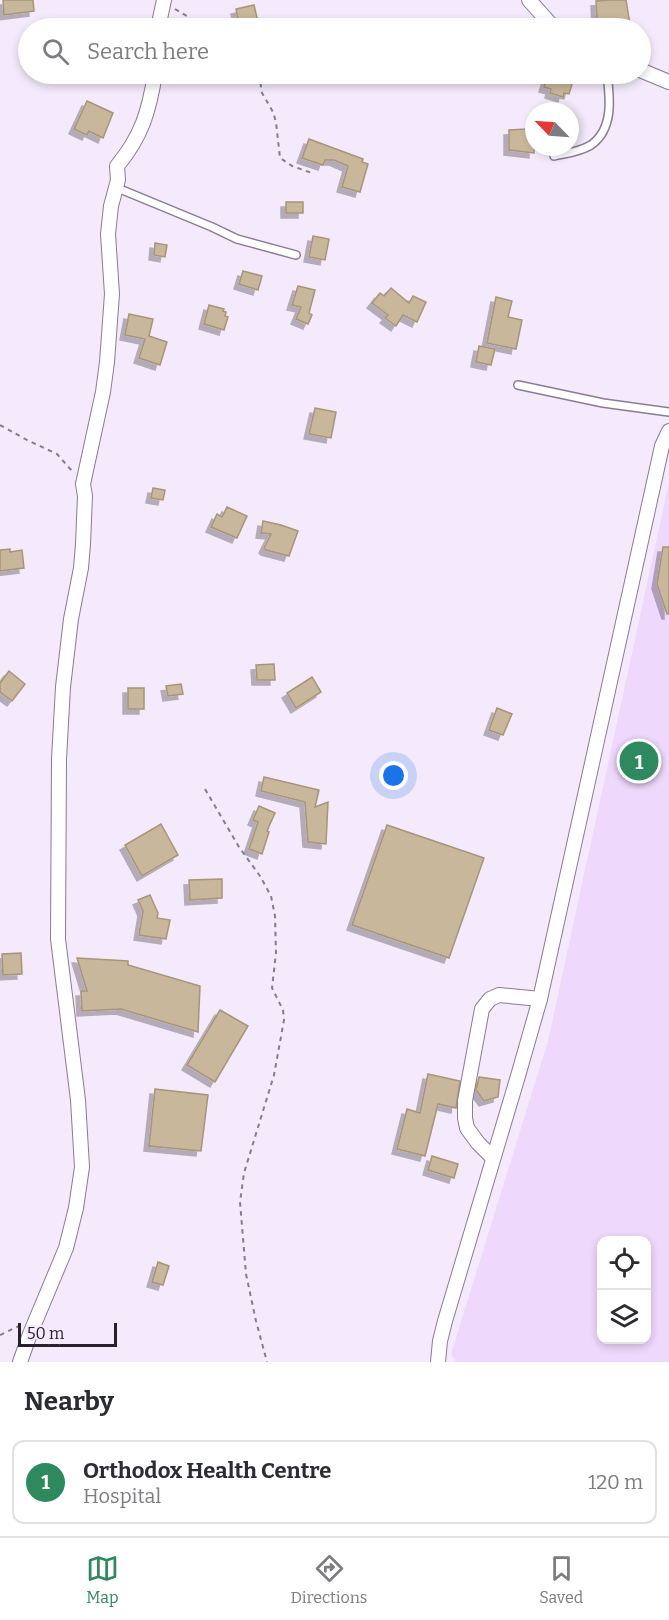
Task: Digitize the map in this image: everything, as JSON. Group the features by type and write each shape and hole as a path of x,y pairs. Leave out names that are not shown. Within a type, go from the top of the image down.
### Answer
{"street":[{"path":"529,0 545,18"},
{"path":"160,18 164,1"},
{"path":"651,75 669,82"},
{"path":"20,1362 66,1248 76,1208 82,1167 78,1100 58,939 57,858 63,687 71,619 81,568 84,484 107,362 112,294 108,234 111,206 118,180 117,166 136,140 152,84"},
{"path":"438,1362 445,1321 540,999 662,446 669,431"},
{"path":"493,1158 467,1128 465,1118 465,1101 482,1009 486,1002 496,996 540,999"}],"lane":[{"path":"579,150 594,142 605,125 610,101 608,84"},
{"path":"115,188 237,239 296,255"},
{"path":"518,385 603,403 669,412"}],"path":[{"path":"164,1 190,18"},
{"path":"261,84 262,93 276,122 280,158 291,166 312,173"},
{"path":"0,425 57,454 84,484"},
{"path":"205,789 239,847 260,876 271,896 275,916 277,937 272,988 283,1010 284,1020 274,1075 244,1173 239,1213 246,1274 267,1362"}],"shaded area":[{"path":"669,482 669,1362 456,1362 451,1354 548,1041"}],"building":[{"path":"3,0 33,0 34,11 4,15"},
{"path":"626,0 629,18 597,18 596,1"},
{"path":"254,5 257,18 238,18 236,9"},
{"path":"545,84 572,84 569,94 564,93 563,97 550,93 551,89 544,87"},
{"path":"87,101 113,113 103,138 89,131 87,135 74,129"},
{"path":"525,129 525,152 509,150 509,130"},
{"path":"309,139 363,159 362,162 368,164 360,192 342,187 348,166 334,160 325,160 323,165 302,158"},
{"path":"286,202 303,202 303,213 286,213"},
{"path":"313,236 329,239 325,260 309,257"},
{"path":"155,243 167,245 165,257 154,255"},
{"path":"243,271 262,276 258,290 239,284"},
{"path":"298,286 315,290 309,313 312,315 308,324 296,319 301,307 292,305"},
{"path":"391,288 409,303 413,296 426,302 417,322 403,315 396,326 385,318 388,315 372,303 380,293 384,296"},
{"path":"496,297 512,301 508,317 522,320 516,349 487,343"},
{"path":"209,305 224,309 223,311 226,312 225,316 228,317 224,330 204,324"},
{"path":"129,314 153,319 149,336 167,342 160,365 139,358 145,339 125,335"},
{"path":"479,346 495,349 491,365 476,362"},
{"path":"315,408 336,412 331,438 309,434"},
{"path":"153,488 165,490 163,500 151,498"},
{"path":"227,507 247,516 237,538 211,527 217,514 222,517"},
{"path":"263,521 298,531 289,556 264,548 271,534 261,533"},
{"path":"663,547 669,547 669,614 667,614 657,584"},
{"path":"10,549 10,552 22,550 24,568 0,571 0,550"},
{"path":"274,664 275,680 257,680 256,665"},
{"path":"9,671 25,684 12,701 0,692 0,683"},
{"path":"312,677 321,692 296,708 287,693"},
{"path":"181,684 183,694 168,696 166,686"},
{"path":"128,688 144,688 144,709 128,709"},
{"path":"497,708 512,714 503,735 489,730"},
{"path":"264,777 319,790 315,807 328,802 326,844 308,842 305,802 261,791"},
{"path":"259,806 275,813 267,831 269,832 262,854 249,849 258,822 253,820"},
{"path":"161,824 178,855 142,876 125,845"},
{"path":"387,825 484,858 449,958 352,925"},
{"path":"222,879 222,898 190,900 189,880"},
{"path":"150,895 158,913 157,918 170,920 166,939 139,935 143,911 138,900"},
{"path":"21,953 22,974 3,975 2,954"},
{"path":"77,958 128,961 128,965 200,986 198,1032 121,1009 82,1011 81,991 87,991"},
{"path":"220,1010 248,1026 215,1082 187,1065"},
{"path":"428,1074 460,1081 456,1108 438,1104 425,1156 397,1149 407,1109 420,1113"},
{"path":"479,1077 500,1080 498,1097 484,1101 476,1090"},
{"path":"155,1089 208,1095 201,1151 149,1146"},
{"path":"432,1156 458,1164 454,1178 428,1170"},
{"path":"158,1262 169,1266 163,1285 152,1282"}],"place":[{"name":"Orthodox Health Centre","path":"639,761"}]}
